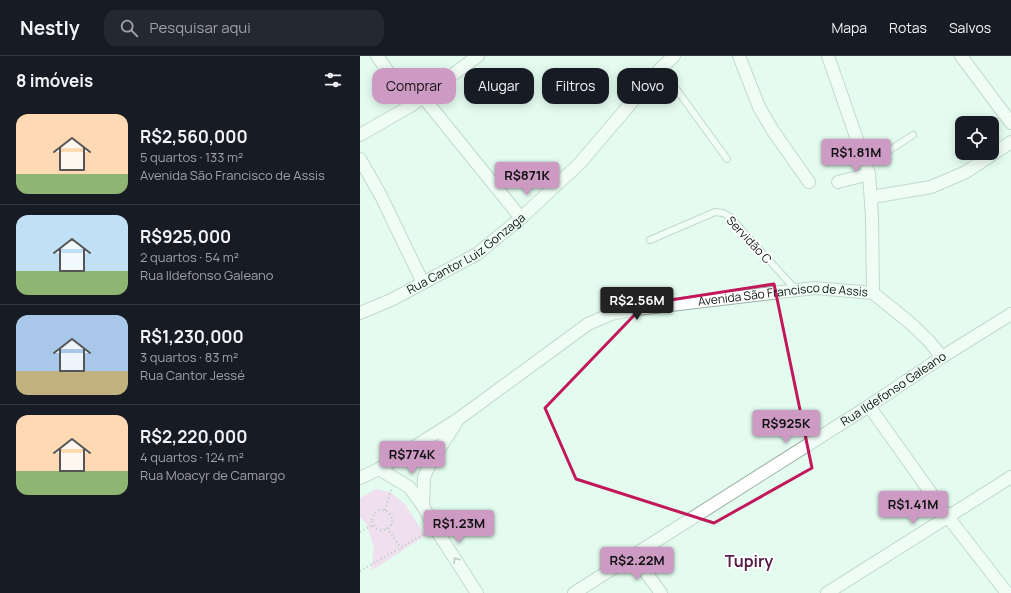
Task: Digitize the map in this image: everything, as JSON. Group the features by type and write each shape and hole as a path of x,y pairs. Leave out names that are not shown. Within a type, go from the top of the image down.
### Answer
{"street":[{"path":"360,135 412,105 377,56"},
{"path":"456,72 478,56"},
{"name":"Rua Cantor Luiz Gonzaga","path":"661,68 674,56"},
{"path":"739,56 759,107 773,132 809,182"},
{"path":"828,56 868,169 872,197 873,293"},
{"path":"961,56 1009,116"},
{"path":"428,104 521,218"},
{"name":"Rua Cantor Luiz Gonzaga","path":"360,313 391,300 477,254 521,218 580,163 630,104"},
{"path":"872,197 931,187 966,172 1011,142"},
{"path":"360,159 381,196 423,283"},
{"path":"838,182 868,169"},
{"name":"Avenida São Francisco de Assis","path":"360,478 379,470 457,420 588,324 611,314 637,309 815,288 873,293 910,322 942,357"},
{"name":"Rua Ildefonso Galeano","path":"574,593 1011,314"},
{"path":"869,406 948,517 1007,593"},
{"path":"423,506 424,477 431,462 457,420"},
{"path":"379,470 409,487 423,506 435,528 477,593"},
{"path":"827,593 1011,477"},
{"path":"633,556 661,593"}],"lane":[{"path":"678,92 727,160"},
{"path":"868,169 913,135"},
{"name":"Servidão C","path":"650,240 715,212 723,213 730,217 796,290"}],"path":[{"path":"385,510 394,478"},
{"path":"385,510 392,518 392,522 387,528 380,529 374,525 374,514 377,511 385,510"},
{"path":"360,532 374,525"},
{"path":"387,528 401,548"},
{"path":"360,570 435,528"}],"highlighted area":[{"path":"774,284 812,468 714,523 576,479 545,408 645,304"}],"shaded area":[{"path":"376,489 390,492 405,504 425,536 371,571 374,547 366,523 360,517 360,498"}],"district":[{"name":"Tupiry","path":"749,561"}]}
